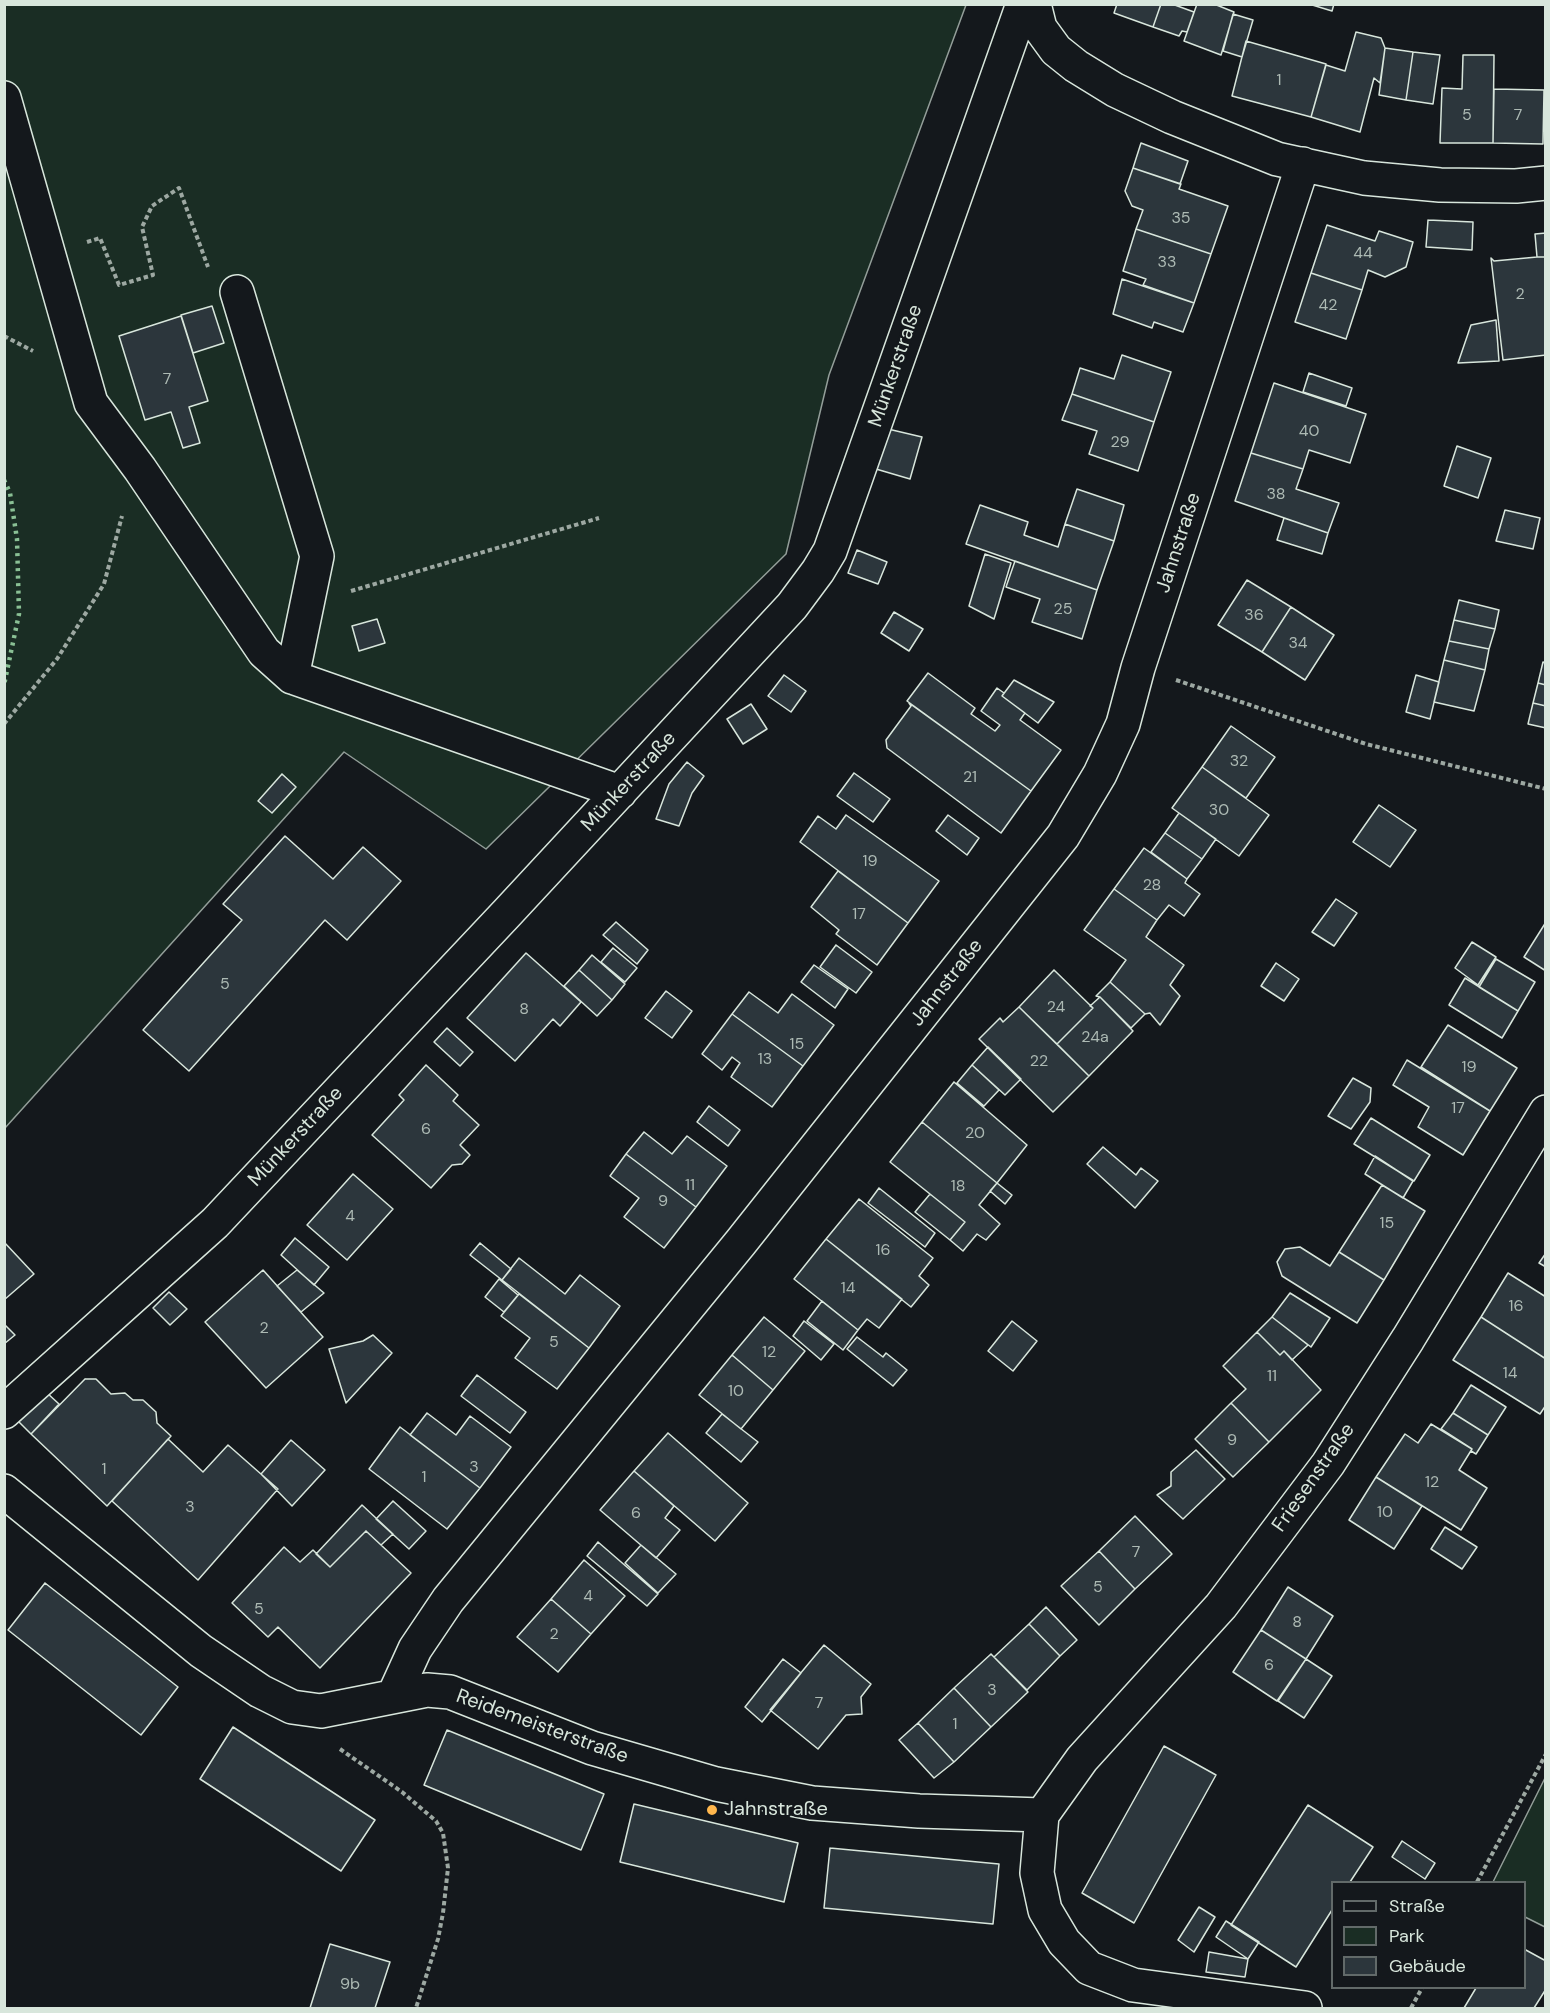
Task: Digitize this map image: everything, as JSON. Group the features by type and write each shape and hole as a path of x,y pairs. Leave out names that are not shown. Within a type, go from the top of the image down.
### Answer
{"street":[{"name":"Münkerstraße","path":"4,1412 215,1223 792,606 830,551 1023,4"},
{"path":"1034,4 1040,28 1056,50 1076,66 1115,90 1182,122 1277,159 1364,178 1440,185 1516,186 1545,183"},
{"path":"4,98 91,403 264,652 292,677 620,792"},
{"name":"Jahnstraße","path":"394,1695 415,1649 448,1600 741,1242 1063,836 1100,774 1123,724 1138,668 1303,164"},
{"path":"237,292 317,556 292,677"},
{"name":"Friesenstraße","path":"1042,1815 1082,1759 1221,1606 1328,1464 1408,1339 1545,1112"},
{"name":"Reidemeisterstraße","path":"4,1491 201,1651 260,1691 292,1707 321,1711 427,1690 450,1692 591,1748 669,1772 812,1803 919,1811 1042,1815"},
{"path":"1042,1815 1036,1873 1045,1910 1064,1942 1089,1968 1133,1984 1305,2008"}],"path":[{"path":"48,253 100,238 119,285 153,275 142,227 152,206 180,188 210,273 237,292"},
{"path":"4,724 57,658 104,584 120,530 132,459"},
{"path":"317,556 328,551 341,594 599,518"},
{"path":"1138,668 1366,744 1545,789"},
{"path":"292,1707 354,1761 402,1792 427,1814 443,1833 448,1868 443,1912 438,1939 416,2008"},
{"path":"1479,1881 1545,1754"},
{"path":"1411,2008 1421,1989"}],"green space":[{"path":"5,5 966,5 829,375 786,554 486,849 344,752 5,1128"},
{"path":"1545,1778 1545,1927 1526,1918 1526,1881 1494,1881"}],"building":[{"path":"1117,4 1161,4 1153,27 1114,13"},
{"path":"1161,4 1172,4 1194,12 1187,32 1182,31 1179,36 1153,27"},
{"path":"1197,4 1214,4 1234,12 1221,55 1184,41"},
{"path":"1309,4 1334,4 1332,11"},
{"path":"1233,14 1253,20 1242,57 1223,51"},
{"path":"1356,32 1381,38 1385,48 1380,83 1374,78 1360,132 1311,117 1326,65 1345,71"},
{"path":"1246,41 1326,64 1311,117 1232,96"},
{"path":"1385,48 1413,52 1406,100 1379,95"},
{"path":"1413,52 1440,55 1433,104 1406,100"},
{"path":"1463,55 1494,55 1493,143 1440,143 1442,88 1462,89"},
{"path":"1494,89 1544,90 1543,144 1493,143"},
{"path":"1141,143 1188,161 1180,184 1133,168"},
{"path":"1133,168 1181,184 1179,189 1228,206 1211,254 1136,229 1143,210 1132,206 1125,191"},
{"path":"1428,220 1473,222 1472,250 1426,247"},
{"path":"1327,225 1375,241 1379,231 1413,242 1406,267 1385,277 1368,270 1362,290 1311,273"},
{"path":"1136,229 1211,254 1194,303 1143,285 1146,279 1123,271"},
{"path":"1546,233 1546,257 1537,257 1535,234"},
{"path":"1546,257 1546,355 1503,360 1491,258 1494,261"},
{"path":"1311,273 1362,290 1346,339 1295,322"},
{"path":"1122,279 1194,303 1183,332 1154,322 1152,328 1113,314"},
{"path":"212,306 224,343 193,353 181,315"},
{"path":"181,316 208,401 189,407 200,443 183,448 171,412 145,420 119,336"},
{"path":"1496,320 1499,361 1458,363 1471,325"},
{"path":"1122,355 1171,372 1154,422 1072,394 1080,368 1114,379"},
{"path":"1309,373 1352,388 1346,406 1303,392"},
{"path":"1274,383 1366,414 1350,463 1309,450 1303,469 1251,453"},
{"path":"1072,394 1154,422 1138,471 1089,454 1097,431 1062,420"},
{"path":"888,429 922,437 910,479 876,469"},
{"path":"1457,446 1491,458 1478,498 1444,486"},
{"path":"1251,453 1303,469 1296,489 1339,503 1328,533 1235,501"},
{"path":"1077,489 1124,505 1114,541 1065,524"},
{"path":"980,505 1028,522 1024,535 1058,547 1065,524 1114,541 1097,590 966,544"},
{"path":"1505,510 1540,518 1533,549 1496,541"},
{"path":"1284,518 1328,533 1322,554 1277,540"},
{"path":"857,550 887,562 878,584 848,573"},
{"path":"985,554 1011,563 994,619 969,606"},
{"path":"1015,561 1097,590 1082,639 1032,622 1040,599 1006,587"},
{"path":"1247,580 1291,607 1262,652 1218,625"},
{"path":"1459,600 1499,610 1495,629 1454,620"},
{"path":"1291,607 1334,635 1305,680 1262,652"},
{"path":"894,612 923,629 909,651 881,633"},
{"path":"377,619 385,643 359,651 352,626"},
{"path":"1454,620 1495,629 1489,649 1449,641"},
{"path":"1449,641 1489,649 1485,670 1444,660"},
{"path":"1444,660 1485,670 1474,711 1434,702"},
{"path":"1543,662 1546,663 1546,685 1538,683"},
{"path":"928,673 975,708 971,714 995,731 1000,725 981,711 997,688 1004,693 1002,696 1025,713 1020,720 1061,750 1031,791 907,701"},
{"path":"784,675 806,691 791,712 768,696"},
{"path":"1416,675 1439,682 1430,719 1406,712"},
{"path":"1014,680 1054,702 1038,723 1002,696"},
{"path":"1538,683 1546,685 1546,706 1533,703"},
{"path":"909,703 1031,791 1001,833 887,748 886,740 911,706"},
{"path":"1533,703 1546,706 1546,728 1528,724"},
{"path":"751,704 767,729 743,744 727,719"},
{"path":"1231,726 1275,757 1246,798 1202,767"},
{"path":"687,762 704,776 692,793 679,826 656,819 669,784"},
{"path":"1202,767 1269,815 1239,856 1172,808"},
{"path":"854,773 890,799 873,822 837,796"},
{"path":"282,774 296,787 272,813 258,801"},
{"path":"1379,805 1416,830 1390,867 1353,842"},
{"path":"1179,813 1216,839 1202,859 1165,833"},
{"path":"846,815 939,881 908,923 800,842 818,816 836,829"},
{"path":"948,815 979,838 967,855 936,831"},
{"path":"1165,833 1202,859 1187,879 1151,852"},
{"path":"285,836 333,879 363,847 401,881 347,940 325,920 189,1071 143,1030 242,920 223,904"},
{"path":"1144,848 1187,879 1185,883 1200,894 1184,916 1169,905 1157,920 1114,889"},
{"path":"838,871 908,923 877,965 836,934 839,930 811,907"},
{"path":"1114,889 1157,920 1146,937 1184,965 1170,985 1180,996 1160,1025 1150,1013 1145,1014 1110,982 1126,960 1084,930"},
{"path":"1336,899 1357,913 1334,946 1312,932"},
{"path":"616,922 648,950 637,964 603,935"},
{"path":"1546,922 1546,971 1524,957"},
{"path":"1472,942 1496,957 1478,985 1455,968"},
{"path":"836,945 872,972 856,993 820,967"},
{"path":"613,948 637,968 625,982 601,962"},
{"path":"526,953 581,1002 560,1026 553,1019 515,1061 467,1018"},
{"path":"592,955 625,984 612,1000 579,970"},
{"path":"1496,959 1535,982 1518,1011 1479,987"},
{"path":"1276,963 1299,979 1284,1001 1261,986"},
{"path":"814,965 848,989 835,1008 801,982"},
{"path":"579,970 612,1000 597,1016 564,986"},
{"path":"1054,970 1093,1008 1057,1044 1019,1007"},
{"path":"1465,978 1518,1011 1502,1038 1449,1005"},
{"path":"1110,982 1145,1014 1131,1028 1100,997 1096,996"},
{"path":"666,991 692,1011 672,1038 645,1018"},
{"path":"749,992 778,1013 792,994 834,1025 803,1066 732,1014"},
{"path":"1100,997 1133,1031 1089,1076 1057,1044 1093,1008 1090,1006"},
{"path":"1019,1007 1089,1076 1053,1112 979,1039 1000,1018 1003,1022"},
{"path":"732,1014 803,1066 772,1107 731,1077 740,1063 732,1057 722,1070 702,1054"},
{"path":"1448,1025 1517,1068 1490,1111 1421,1067"},
{"path":"447,1028 473,1052 460,1066 434,1042"},
{"path":"988,1047 1021,1079 1005,1095 972,1065"},
{"path":"1407,1060 1490,1111 1463,1155 1418,1127 1429,1107 1393,1085"},
{"path":"426,1065 458,1095 453,1101 479,1125 460,1145 470,1155 462,1164 452,1165 431,1188 372,1135 404,1100 399,1095"},
{"path":"972,1065 999,1090 984,1106 957,1083"},
{"path":"1353,1078 1371,1088 1370,1102 1351,1129 1328,1116"},
{"path":"954,1082 1027,1145 997,1183 922,1122"},
{"path":"709,1106 740,1130 728,1146 697,1122"},
{"path":"1371,1118 1430,1155 1414,1181 1354,1144"},
{"path":"922,1122 997,1183 979,1205 1000,1224 986,1240 977,1234 963,1251 950,1240 965,1222 890,1162"},
{"path":"644,1132 672,1154 687,1136 727,1166 696,1207 626,1154"},
{"path":"1103,1147 1136,1175 1141,1168 1158,1181 1135,1208 1087,1164"},
{"path":"626,1154 696,1207 664,1248 624,1217 639,1198 610,1176"},
{"path":"1375,1156 1413,1181 1403,1198 1365,1174"},
{"path":"353,1174 393,1209 347,1260 307,1225"},
{"path":"997,1183 1012,1195 1005,1204 990,1191"},
{"path":"1382,1185 1425,1211 1384,1280 1339,1252"},
{"path":"879,1188 935,1233 925,1247 868,1203"},
{"path":"930,1194 965,1222 950,1240 915,1212"},
{"path":"859,1199 933,1258 919,1276 929,1285 911,1307 826,1239"},
{"path":"295,1238 329,1267 314,1285 281,1255"},
{"path":"826,1239 902,1299 879,1328 867,1319 858,1330 794,1279"},
{"path":"4,1242 34,1274 4,1300"},
{"path":"480,1243 511,1269 502,1280 470,1255"},
{"path":"1300,1247 1330,1266 1339,1252 1384,1280 1357,1323 1282,1276 1277,1262 1285,1249"},
{"path":"1546,1253 1546,1267 1539,1263"},
{"path":"519,1258 565,1294 580,1275 620,1306 589,1348 502,1280"},
{"path":"263,1270 323,1337 266,1388 205,1322"},
{"path":"297,1270 324,1293 301,1312 277,1286"},
{"path":"1508,1273 1546,1297 1546,1359 1481,1317"},
{"path":"499,1279 518,1295 504,1312 485,1297"},
{"path":"169,1292 187,1309 170,1325 153,1308"},
{"path":"1290,1293 1330,1318 1311,1347 1272,1317"},
{"path":"519,1294 589,1348 557,1389 515,1358 530,1338 501,1316"},
{"path":"822,1301 858,1330 843,1350 807,1321"},
{"path":"764,1317 805,1351 773,1390 732,1355"},
{"path":"1272,1317 1308,1345 1292,1360 1284,1351 1280,1355 1257,1332"},
{"path":"1481,1317 1546,1359 1546,1405 1540,1414 1453,1360"},
{"path":"804,1321 834,1344 821,1360 793,1336"},
{"path":"1012,1321 1037,1341 1013,1371 988,1351"},
{"path":"4,1324 15,1335 4,1344"},
{"path":"1257,1332 1280,1355 1284,1351 1321,1390 1269,1442 1231,1403 1246,1389 1223,1366"},
{"path":"373,1335 392,1353 346,1403 329,1349 363,1341"},
{"path":"857,1337 883,1357 886,1353 907,1370 893,1386 847,1349"},
{"path":"732,1355 773,1390 741,1429 699,1395"},
{"path":"477,1375 526,1412 510,1433 461,1396"},
{"path":"85,1379 96,1379 111,1394 125,1393 133,1400 143,1400 156,1412 157,1423 171,1436 107,1506 31,1434"},
{"path":"1471,1385 1506,1407 1488,1435 1453,1413"},
{"path":"46,1392 59,1404 31,1434 18,1421"},
{"path":"1231,1403 1269,1442 1233,1477 1195,1439"},
{"path":"427,1413 456,1435 470,1416 511,1447 480,1488 410,1435"},
{"path":"1453,1413 1488,1435 1476,1454 1441,1429"},
{"path":"722,1414 758,1442 741,1462 706,1433"},
{"path":"1431,1424 1472,1449 1459,1470 1487,1488 1461,1530 1376,1477 1405,1434 1418,1443"},
{"path":"400,1427 480,1488 447,1529 369,1469"},
{"path":"668,1433 748,1503 715,1541 634,1471"},
{"path":"168,1439 203,1472 228,1445 278,1489 198,1580 112,1501"},
{"path":"291,1440 325,1470 292,1506 261,1474"},
{"path":"1196,1450 1225,1479 1183,1519 1157,1495 1171,1486 1171,1472"},
{"path":"634,1471 674,1506 665,1518 680,1530 656,1558 600,1510"},
{"path":"1376,1477 1422,1506 1394,1549 1349,1520"},
{"path":"393,1501 426,1531 409,1549 376,1519"},
{"path":"362,1505 393,1534 381,1545 366,1531 330,1567 316,1554"},
{"path":"1135,1516 1172,1554 1135,1589 1099,1551"},
{"path":"1445,1527 1477,1547 1462,1569 1431,1549"},
{"path":"366,1531 411,1573 320,1668 278,1627 268,1637 232,1603 284,1547 300,1562 313,1550 330,1567"},
{"path":"598,1542 658,1594 647,1606 587,1556"},
{"path":"641,1545 676,1574 658,1593 625,1563"},
{"path":"1099,1551 1135,1589 1099,1625 1061,1586"},
{"path":"584,1560 625,1596 591,1634 551,1599"},
{"path":"45,1583 178,1687 141,1735 8,1630"},
{"path":"1288,1587 1333,1616 1306,1659 1261,1630"},
{"path":"551,1599 591,1634 558,1672 517,1637"},
{"path":"1046,1607 1077,1640 1060,1656 1029,1624"},
{"path":"1029,1624 1060,1656 1027,1690 994,1657"},
{"path":"1261,1630 1306,1659 1277,1701 1233,1672"},
{"path":"824,1645 871,1684 861,1697 862,1714 846,1715 818,1749 770,1710"},
{"path":"991,1654 1028,1692 991,1727 954,1688"},
{"path":"783,1659 801,1673 762,1722 745,1707"},
{"path":"1306,1659 1332,1676 1304,1718 1278,1701"},
{"path":"954,1688 991,1727 954,1762 918,1723"},
{"path":"918,1723 954,1762 934,1778 899,1740"},
{"path":"233,1727 375,1820 341,1871 200,1779"},
{"path":"447,1730 604,1794 581,1850 424,1785"},
{"path":"1164,1746 1216,1775 1134,1923 1082,1893"},
{"path":"634,1804 798,1843 784,1902 620,1862"},
{"path":"1308,1805 1373,1847 1351,1881 1331,1881 1331,1912 1296,1967 1231,1925"},
{"path":"1402,1841 1435,1863 1425,1879 1392,1857"},
{"path":"830,1848 999,1864 993,1924 824,1908"},
{"path":"1199,1907 1215,1917 1194,1952 1178,1940"},
{"path":"1226,1921 1259,1942 1248,1959 1216,1937"},
{"path":"330,1944 390,1962 375,2008 310,2008"},
{"path":"1526,1950 1546,1961 1546,1989 1534,2008 1464,2008 1475,1989 1526,1989"},
{"path":"1209,1952 1248,1959 1245,1977 1206,1972"}],"hedge":[{"path":"4,480 10,493 17,539 19,614 4,685"}],"place":[{"name":"Jahnstraße","path":"712,1810"}]}
